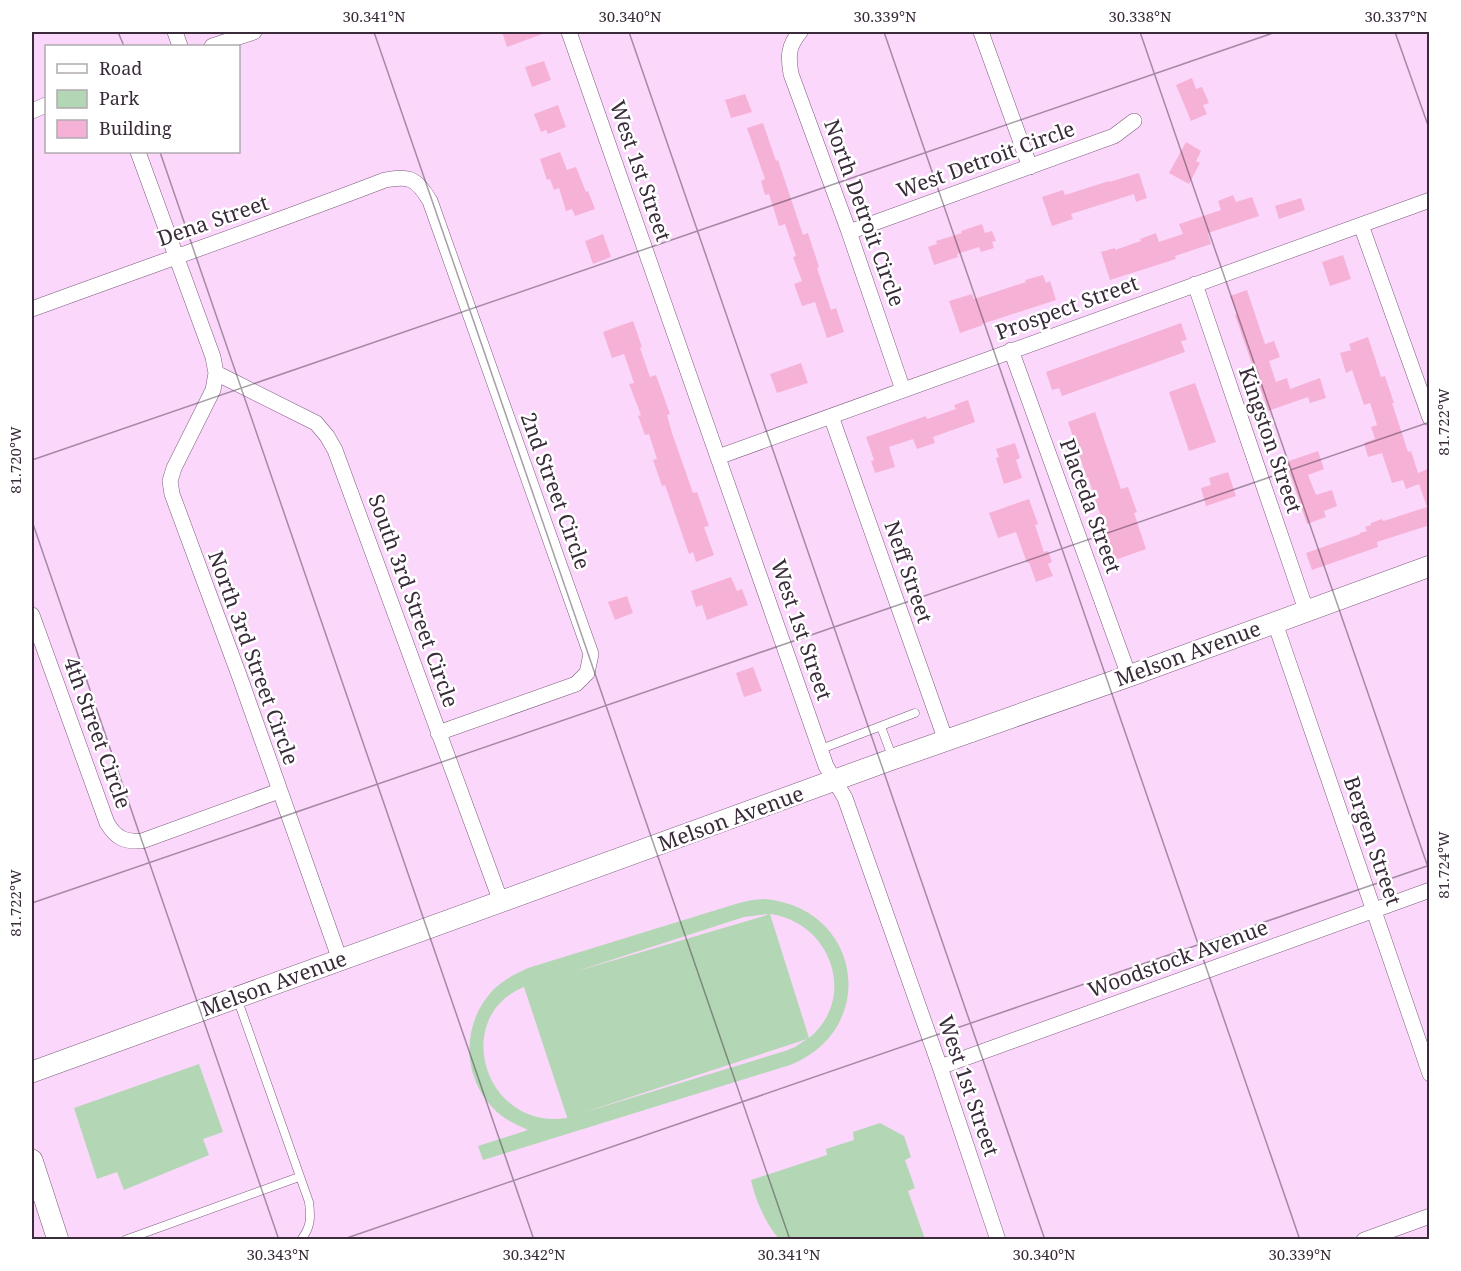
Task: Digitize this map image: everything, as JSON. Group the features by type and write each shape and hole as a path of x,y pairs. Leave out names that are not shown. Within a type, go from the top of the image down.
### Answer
{"street":[{"path":"215,45 254,32"},
{"name":"West 1st Street","path":"569,32 826,766 845,798 998,1239"},
{"name":"North Detroit Circle","path":"800,32 793,40 789,50 791,74 849,232 903,390"},
{"path":"981,32 1030,167"},
{"name":"West Detroit Circle","path":"849,232 1114,136 1134,121"},
{"path":"138,153 213,357 216,373"},
{"name":"Dena Street","path":"32,309 273,223 385,180 409,179"},
{"name":"2nd Street Circle","path":"409,179 421,186 430,201 591,654 588,673 576,684 438,733"},
{"name":"Prospect Street","path":"718,457 1430,200"},
{"path":"1361,225 1430,418"},
{"name":"Kingston Street","path":"1195,284 1306,610"},
{"name":"Placeda Street","path":"1011,350 1129,676"},
{"name":"South 3rd Street Circle","path":"216,373 316,423 335,450 501,902"},
{"name":"North 3rd Street Circle","path":"216,373 213,390 174,468 170,481 172,494 340,960"},
{"name":"Neff Street","path":"831,416 946,741"},
{"name":"Melson Avenue","path":"32,1072 1430,566"},
{"name":"4th Street Circle","path":"32,615 107,823 121,838 142,841 279,791"},
{"name":"Bergen Street","path":"1275,623 1430,1074"},
{"name":"Woodstock Avenue","path":"940,1067 1430,890"},
{"path":"32,1160 58,1239"},
{"path":"1365,1239 1430,1216"}],"lane":[{"path":"821,748 915,713"},
{"path":"881,727 893,759"},
{"path":"237,998 309,1202 311,1220 301,1239"},
{"path":"125,1239 300,1177"}],"green space":[{"path":"765,899 798,907 822,924 839,946 848,972 847,999 838,1025 819,1048 790,1065 483,1160 478,1146 528,1130 505,1118 493,1108 475,1080 471,1065 469,1049 475,1018 493,990 528,968 752,900","holes":["767,914 574,972 744,917","770,914 791,920 809,931 822,946 831,964 834,983 832,1003 824,1022 809,1038","524,987 567,1118 539,1117 515,1107 498,1090 487,1069 483,1045 488,1022 501,1002","807,1039 785,1051 582,1113"]},
{"path":"199,1064 223,1132 203,1139 209,1155 124,1190 117,1172 97,1179 74,1108"},
{"path":"880,1123 904,1136 911,1157 905,1160 915,1188 908,1191 925,1239 779,1239 769,1226 751,1180 827,1155 826,1149 854,1140 853,1132"}],"building":[{"path":"502,32 545,32 545,33 507,47"},
{"path":"544,61 551,80 532,87 525,67"},
{"path":"1192,78 1196,89 1202,87 1209,103 1203,105 1207,114 1191,121 1176,85"},
{"path":"745,94 752,112 731,118 725,100"},
{"path":"558,105 566,127 548,134 546,130 541,132 534,114"},
{"path":"763,123 803,235 808,233 831,310 836,308 844,332 827,338 815,302 802,306 794,284 802,281 793,257 796,256 785,224 779,226 769,194 765,195 761,181 765,179 747,128"},
{"path":"1186,142 1201,151 1196,161 1200,163 1189,184 1169,173"},
{"path":"560,152 567,170 576,167 595,209 575,216 572,209 566,211 559,188 554,190 550,179 547,180 540,159"},
{"path":"1139,173 1147,198 1136,202 1134,194 1071,214 1073,219 1052,226 1042,197 1063,190 1065,195"},
{"path":"1233,195 1236,202 1252,197 1259,216 1208,233 1211,244 1175,256 1176,259 1110,280 1101,252 1115,248 1115,250 1156,233 1159,242 1183,234 1179,224 1221,210 1218,201"},
{"path":"1301,198 1305,210 1279,219 1275,206"},
{"path":"982,224 985,233 992,231 996,241 992,242 994,248 981,252 979,247 934,265 928,247 937,244 936,241"},
{"path":"603,234 611,257 593,264 585,241"},
{"path":"1343,255 1351,279 1330,286 1322,262"},
{"path":"1043,275 1046,283 1050,281 1056,300 960,333 949,301 972,294 974,299"},
{"path":"1247,290 1265,344 1274,341 1280,357 1269,361 1276,382 1287,378 1290,389 1320,378 1326,398 1310,403 1308,397 1268,411 1230,296"},
{"path":"633,321 650,377 656,375 670,414 667,415 672,433 693,493 697,492 709,526 704,527 714,555 696,562 693,552 689,554 665,485 662,486 653,460 657,459 649,434 645,435 638,416 641,415 629,384 634,383 624,354 612,358 603,332"},
{"path":"1181,323 1187,340 1181,341 1185,352 1062,396 1059,388 1052,390 1046,372"},
{"path":"1368,337 1381,377 1385,376 1408,452 1411,451 1418,473 1430,468 1430,525 1377,542 1378,547 1312,570 1306,553 1367,531 1365,527 1371,523 1427,507 1419,484 1406,489 1403,480 1392,483 1382,453 1368,457 1364,443 1375,439 1371,427 1377,425 1370,403 1364,405 1352,370 1346,373 1340,353 1351,350 1349,344"},
{"path":"801,363 808,383 777,393 770,374"},
{"path":"1195,383 1216,442 1189,451 1169,392"},
{"path":"968,400 975,422 933,437 935,443 917,449 913,439 889,447 895,467 875,473 871,461 874,460 866,437 926,416 927,419 956,409 954,405"},
{"path":"1095,412 1121,489 1128,487 1146,549 1115,560 1068,422"},
{"path":"1015,443 1020,458 1016,460 1022,478 1004,484 996,458 999,457 996,449"},
{"path":"1318,451 1324,469 1308,475 1316,495 1332,490 1337,506 1324,511 1326,517 1307,524 1286,462"},
{"path":"1228,472 1236,496 1206,506 1201,488 1211,485 1209,478"},
{"path":"1029,499 1038,524 1035,525 1044,552 1048,551 1052,562 1048,564 1053,576 1036,582 1016,532 998,538 989,513"},
{"path":"731,577 737,591 742,589 748,605 707,620 702,605 696,607 691,591"},
{"path":"627,596 633,613 615,620 608,602"},
{"path":"753,667 762,691 744,697 736,673"}]}
